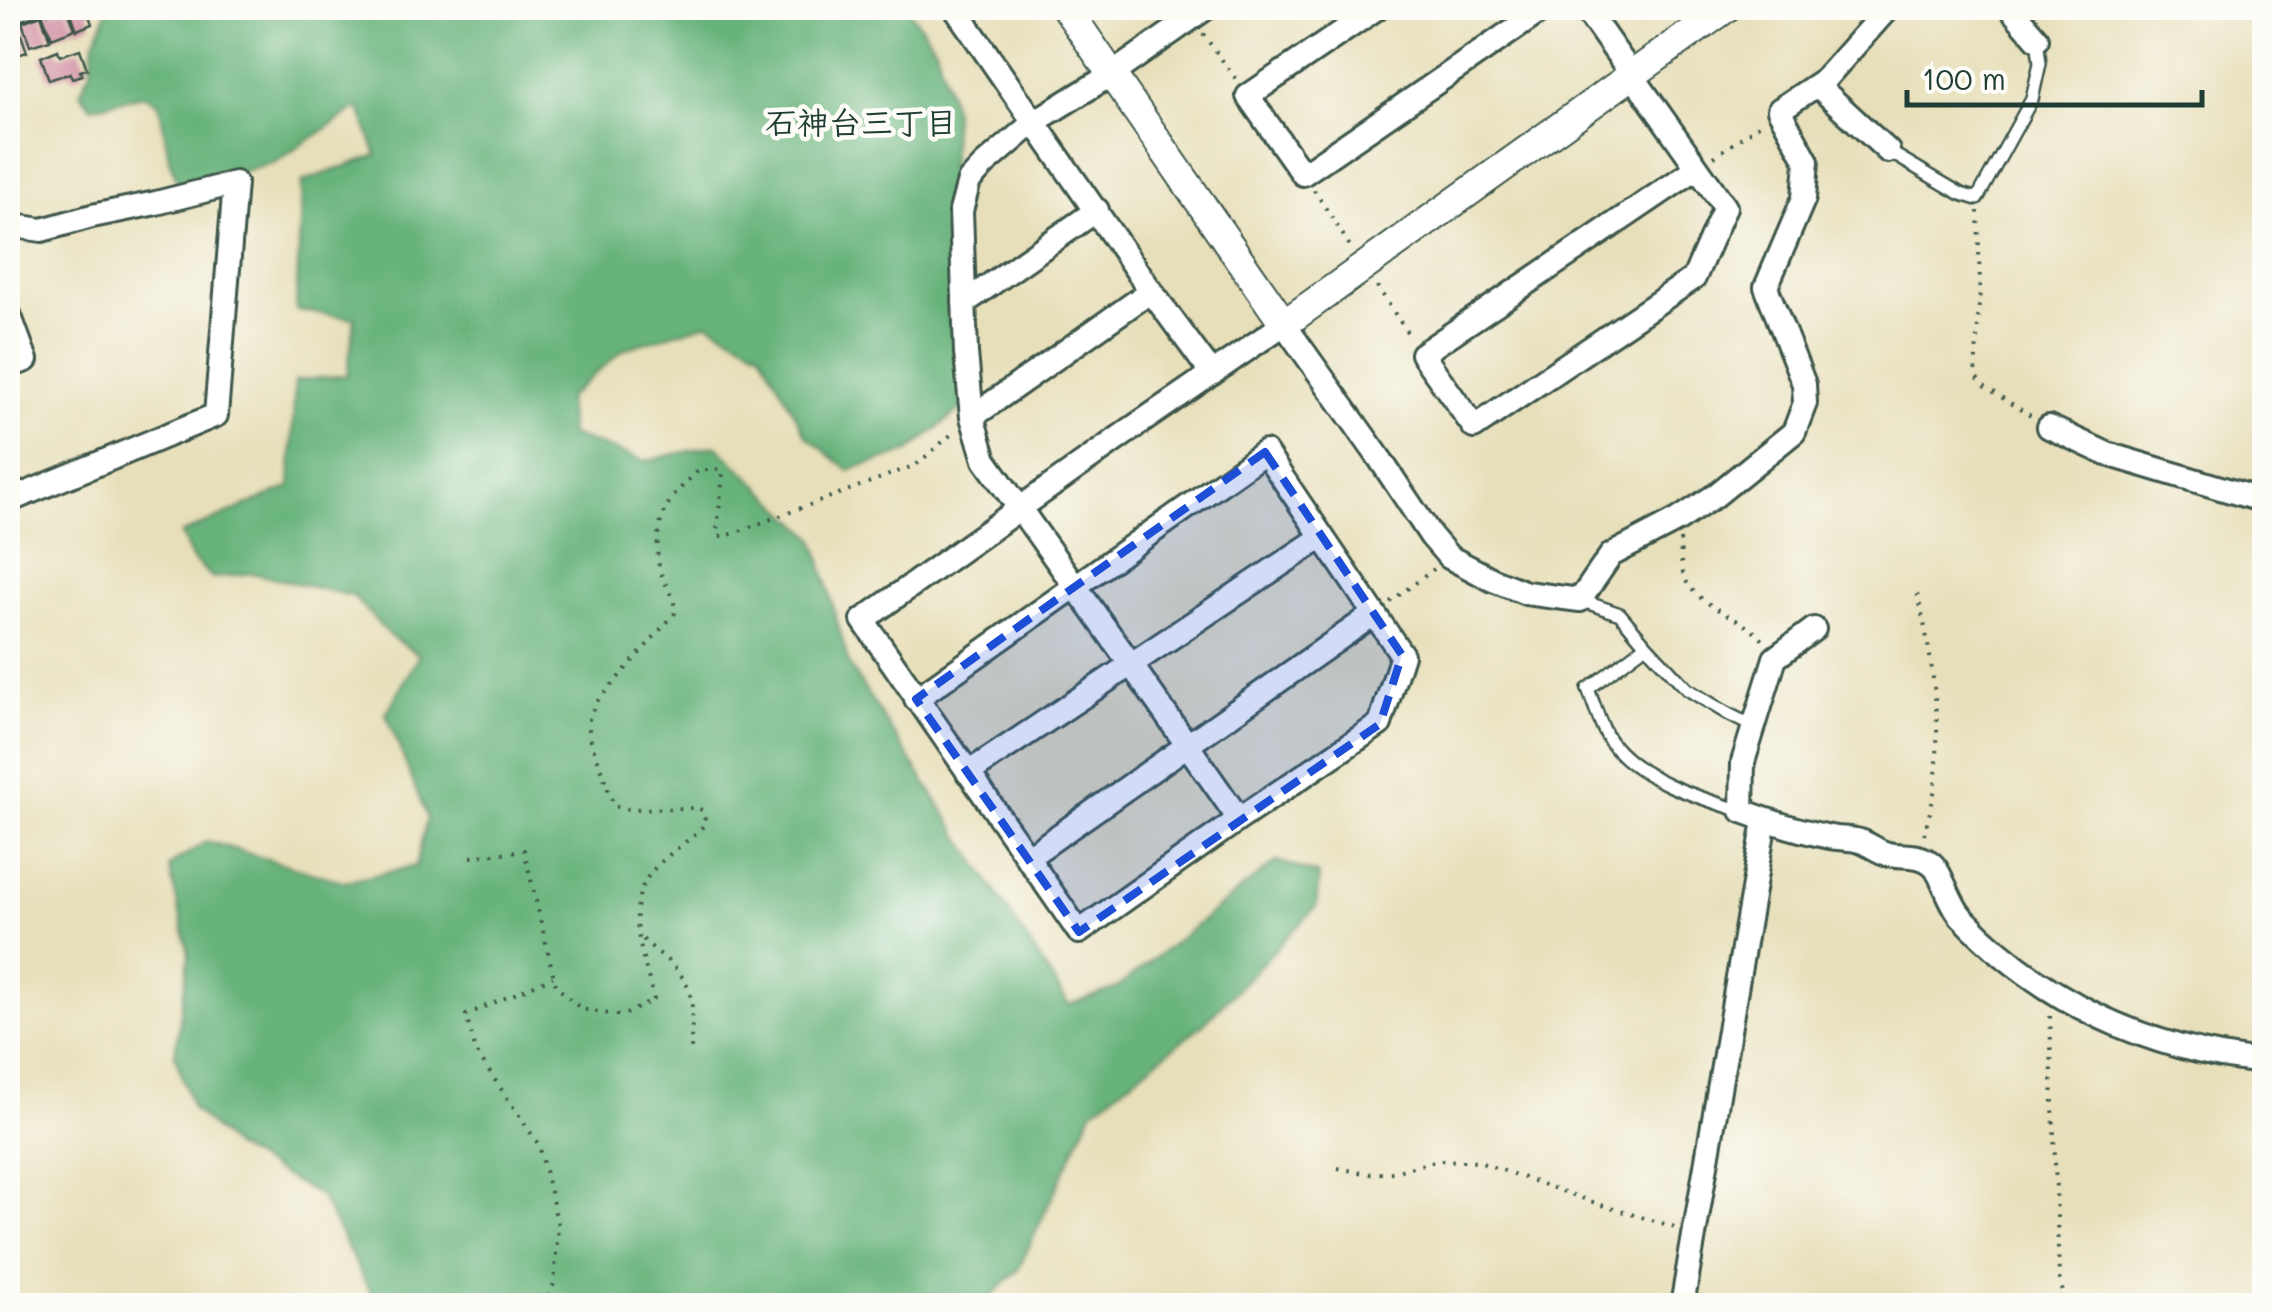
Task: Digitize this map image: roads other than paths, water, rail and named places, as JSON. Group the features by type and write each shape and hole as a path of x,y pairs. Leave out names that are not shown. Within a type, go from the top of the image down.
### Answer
{"street":[{"path":"955,8 1212,374"},
{"path":"1066,8 1431,536 1450,557 1493,580 1526,593 1580,600 1611,555 1716,495 1794,432 1805,403 1804,384 1766,287 1804,198 1807,160 1780,110 1824,80 1888,8"},
{"path":"1377,8 1248,96 1303,174 1545,8"},
{"path":"1585,8 1698,168 1724,208 1694,278 1474,427 1422,354 1698,168"},
{"path":"916,699 1264,452 1402,655 1380,724 1079,932 916,699 862,620 1726,8"},
{"path":"2010,8 2037,38"},
{"path":"1194,11 1112,74 1034,122 969,181 961,211 964,303 972,417 985,460 1239,819"},
{"path":"1817,85 1888,151"},
{"path":"8,225 42,230 235,183 216,414 8,501"},
{"path":"964,303 1097,210"},
{"path":"972,417 1151,291"},
{"path":"8,311 26,360 8,367"},
{"path":"2049,427 2108,454 2264,501"},
{"path":"968,773 1322,537"},
{"path":"1027,858 1374,614"},
{"path":"1682,1306 1754,816 1743,762 1775,658 1814,629"},
{"path":"1754,816 1831,837 1859,840 1886,854 1919,858 1932,864 1958,914 2049,991 2090,1014 2157,1039 2238,1060 2264,1062"}],"lane":[{"path":"22,13 36,8"},
{"path":"1888,151 1961,194 1977,198 2032,99 2040,63 2037,38"},
{"path":"1580,600 1620,614 1688,688 1754,727"},
{"path":"1646,645 1588,689 1608,738 1626,759 1684,793 1754,816"}],"district":[{"name":"石神台三丁目","path":"861,123"}]}
